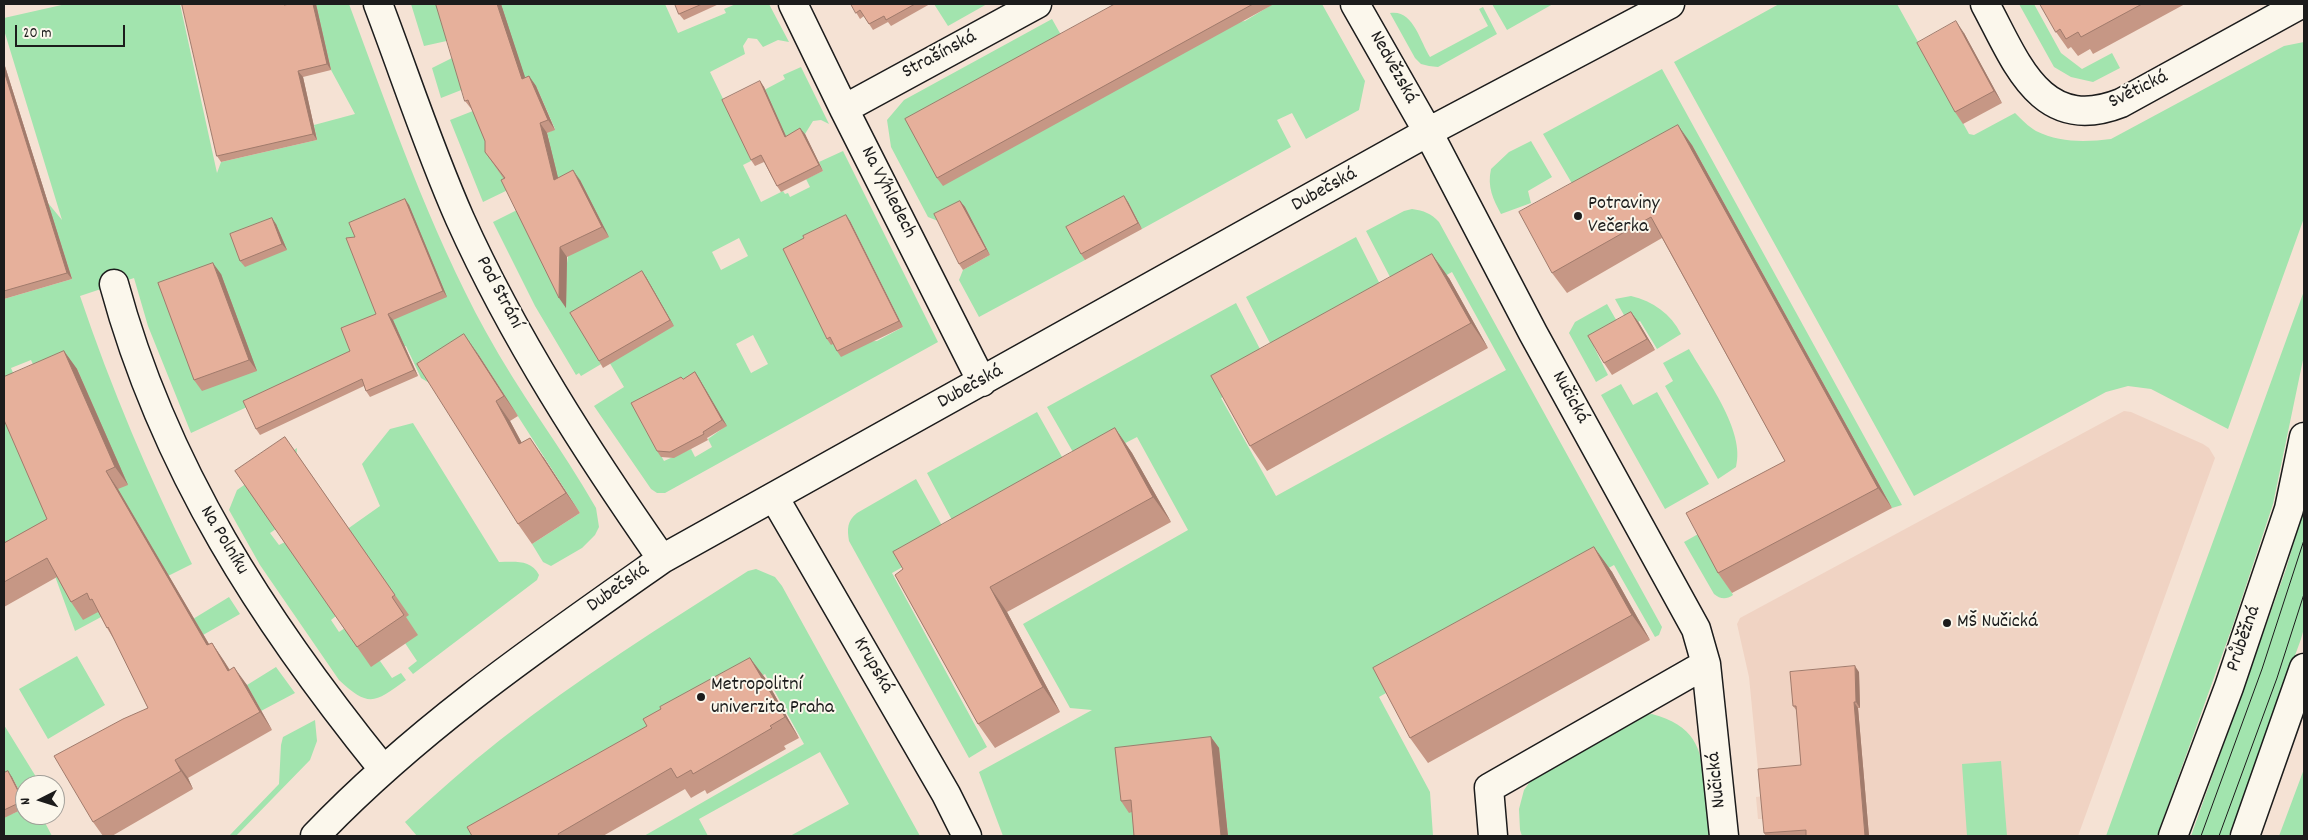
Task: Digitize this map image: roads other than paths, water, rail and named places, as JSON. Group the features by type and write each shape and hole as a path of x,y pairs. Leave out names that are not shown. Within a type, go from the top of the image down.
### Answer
{"street":[{"name":"Pod Strání","path":"378,4 460,218 481,262 546,381 662,560"},
{"name":"Na Výhledech","path":"793,4 982,382"},
{"name":"Strašínská","path":"844,108 1037,4"},
{"name":"Nedvězská","path":"1355,4 1428,132"},
{"name":"Dubečská","path":"315,836 383,769 470,698 552,636 662,560 1428,132 1670,4"},
{"name":"Světická","path":"1985,4 2023,74 2036,90 2046,100 2057,106 2084,112 2108,108 2121,102 2301,4"},
{"name":"Nučická","path":"1428,132 1533,333 1696,629 1706,664 1724,836"},
{"name":"Na Polníku","path":"114,284 140,364 167,434 216,532 251,588 319,688 383,769"},
{"name":"Průběžná","path":"2173,836 2229,687 2289,509 2304,437"},
{"name":"Krupská","path":"774,497 946,794 967,836"},
{"path":"1493,836 1489,788 1706,664"},
{"path":"2244,836 2304,668"}],"tram line":[{"path":"2201,836 2262,669 2304,540"},
{"path":"2219,836 2277,678 2304,594"}],"place":[{"name":"Potraviny Večerka","path":"1578,216"},
{"name":"MŠ Nučická","path":"1947,623"},
{"name":"Metropolitní univerzita Praha","path":"701,697"}]}
